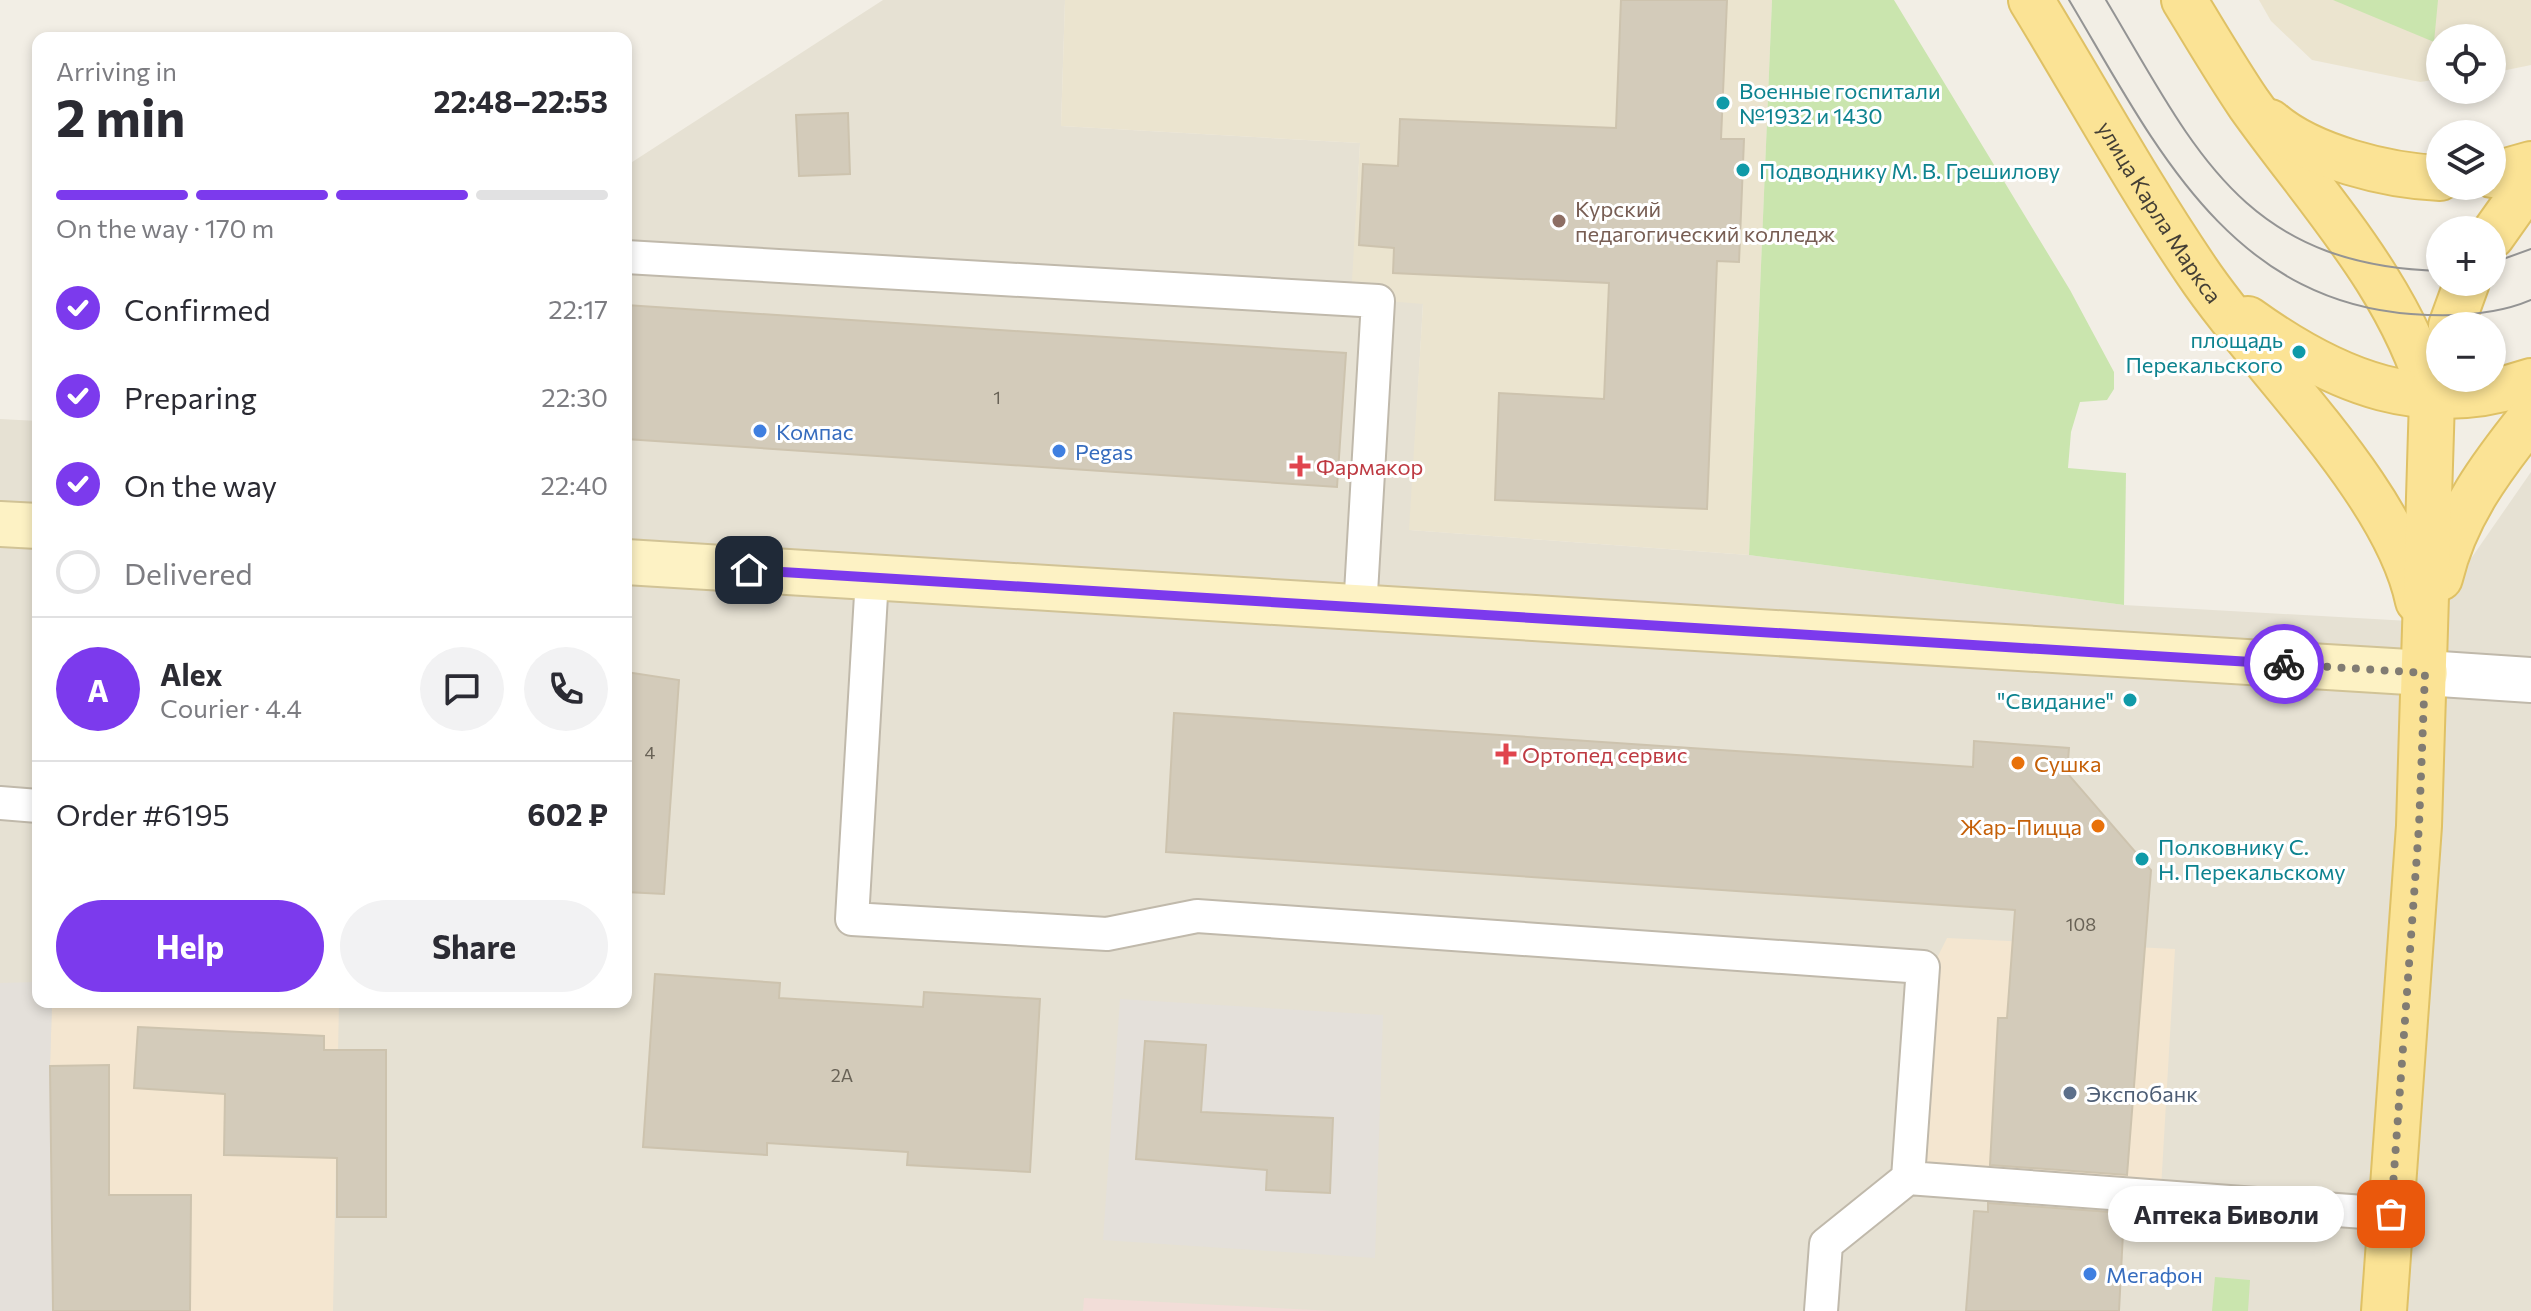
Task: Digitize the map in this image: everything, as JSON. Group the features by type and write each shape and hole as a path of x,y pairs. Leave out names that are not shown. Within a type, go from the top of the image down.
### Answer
{"main road":[{"name":"улица Карла Маркса","path":"2031,0 2197,271 2362,485 2394,539 2414,584 2425,670"},
{"path":"2184,0 2247,102 2374,276 2426,362"},
{"path":"2247,102 2276,127 2306,144 2358,165 2426,177"},
{"path":"2506,171 2531,164"},
{"path":"2506,216 2531,181"},
{"path":"2197,271 2236,310 2280,342 2328,368 2379,386 2426,380"},
{"path":"2506,388 2531,381"},
{"path":"2384,1311 2419,826 2436,392"},
{"path":"2459,392 2470,398 2492,392"},
{"path":"2425,670 2433,609 2458,524 2484,474 2531,417"},
{"path":"0,524 32,526"},
{"path":"632,562 1360,610 2425,670"}],"street":[{"path":"2425,670 2531,680"}],"lane":[{"path":"632,257 1378,301 1360,610"},
{"path":"872,578 852,919 1107,934 1197,916 1923,967 1908,1178"},
{"path":"0,803 32,806"},
{"path":"1821,1311 1826,1244 1908,1178 2391,1214"}],"shaded area":[{"path":"883,0 1065,0 1061,126 1360,143 1352,298 1423,303 1410,530 1749,555 2124,605 2427,622 2531,472 2531,1311 0,1311 0,419 32,421 32,1008 632,1008 632,162"},
{"name":"Курский педагогический колледж","path":"1065,0 1772,0 1749,555 1409,530 1423,304 1351,298 1360,143 1061,126"},
{"path":"2259,0 2531,0 2531,65 2506,70 2506,24 2426,24 2426,81 2420,82 2312,60 2271,21"},
{"path":"1947,938 2175,949 2161,1189 1918,1166 1934,964"},
{"path":"32,982 32,1008 52,1008 50,1066 109,1065 111,1311 0,1311 0,983"},
{"path":"1120,999 1383,1015 1375,1258 1103,1240"},
{"path":"52,1008 339,1008 333,1311 111,1311 109,1066 50,1066"},
{"path":"1084,1298 1334,1311 1083,1311"}],"green space":[{"path":"1772,0 1894,0 2070,290 2114,372 2114,389 2107,400 2080,402 2071,432 2068,468 2126,473 2124,605 1749,555"},
{"path":"2333,0 2438,0 2436,24 2426,24 2426,39"},
{"path":"2215,1277 2250,1280 2248,1311 2212,1311"}],"building":[{"path":"1621,0 1727,0 1721,139 1744,139 1739,262 1717,261 1707,509 1495,500 1499,393 1604,399 1609,283 1393,273 1394,248 1359,245 1363,164 1398,166 1400,119 1616,128"},
{"path":"848,113 850,174 799,176 796,115"},
{"path":"632,305 1346,353 1337,487 632,439"},
{"path":"632,673 679,680 664,894 632,892"},
{"path":"1174,713 1973,767 1974,741 2069,748 2067,773 2151,870 2127,1175 1990,1165 1998,1018 2007,1018 2015,910 1166,852"},
{"path":"655,974 780,983 779,998 923,1007 924,992 1040,999 1030,1172 907,1165 908,1152 767,1143 767,1155 643,1147"},
{"path":"138,1027 324,1036 324,1050 386,1050 386,1217 337,1217 337,1158 224,1155 225,1094 134,1088"},
{"path":"1145,1041 1206,1045 1201,1112 1333,1118 1330,1193 1266,1190 1267,1170 1136,1159"},
{"path":"109,1065 109,1195 191,1195 190,1311 53,1311 50,1066"},
{"path":"1988,1203 2124,1213 2119,1311 1966,1311 1974,1211 1988,1212"}],"tram line":[{"path":"2069,0 2131,106 2202,204 2243,245 2291,279 2347,302 2411,314 2472,314 2531,300"},
{"path":"2106,0 2199,150 2232,189 2271,222 2317,247 2372,264 2426,270"},
{"path":"2506,258 2531,249"}],"way so far":[{"path":"2284,664 2425,673 2419,826 2391,1214"}],"place":[{"name":"Военные госпитали №1932 и 1430","path":"1723,103"},
{"name":"Подводнику М. В. Грешилову","path":"1743,170"},
{"name":"Курский педагогический колледж","path":"1559,221"},
{"name":"площадь Перекальского","path":"2299,352"},
{"name":"Компас","path":"760,431"},
{"name":"Pegas","path":"1059,451"},
{"name":"Фармакор","path":"1300,466"},
{"name":"\"Свидание\"","path":"2130,700"},
{"name":"Ортопед сервис","path":"1506,754"},
{"name":"Сушка","path":"2018,763"},
{"name":"Жар-Пицца","path":"2098,826"},
{"name":"Полковнику С. Н. Перекальскому","path":"2142,859"},
{"name":"Экспобанк","path":"2070,1093"},
{"name":"Аптека Биволи","path":"2391,1214"},
{"name":"Мегафон","path":"2090,1274"}],"route":[{"path":"749,570 1360,610 2284,664"}]}
